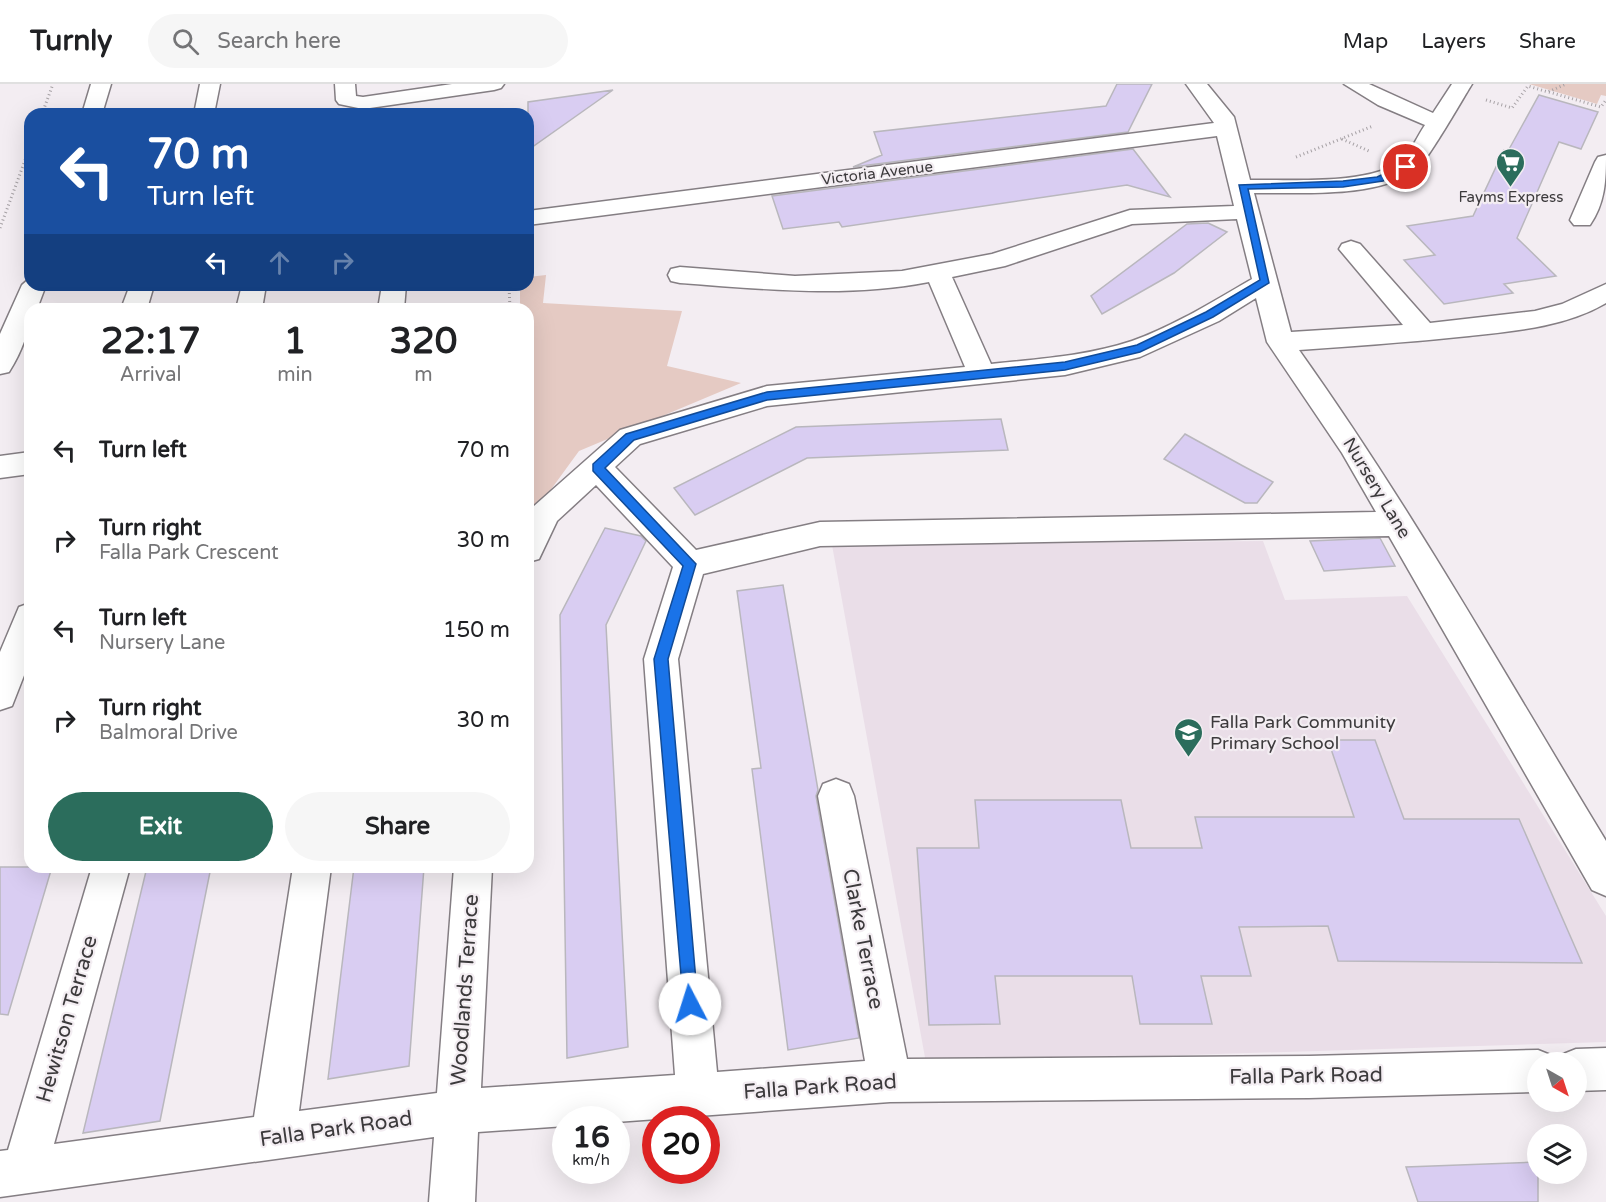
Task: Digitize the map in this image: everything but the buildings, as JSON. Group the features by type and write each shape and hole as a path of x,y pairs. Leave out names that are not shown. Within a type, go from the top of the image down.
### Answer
{"street":[{"path":"94,108 101,84"},
{"path":"205,108 210,84"},
{"path":"345,84 346,100 361,108"},
{"path":"368,108 494,84"},
{"name":"Nursery Lane","path":"1196,84 1223,117 1280,342 1352,446 1400,524 1606,877"},
{"path":"1353,84 1437,122"},
{"path":"680,275 795,284 902,279 996,261 1130,216 1242,187 1343,184 1380,179 1410,164 1462,84"},
{"name":"Victoria Avenue","path":"534,217 1226,128"},
{"path":"1582,219 1606,162"},
{"path":"1351,249 1424,332"},
{"path":"937,272 982,374"},
{"path":"534,537 545,514 630,437 767,396 1065,366 1140,348 1210,315 1266,281"},
{"path":"1280,342 1424,332 1543,319 1570,312 1606,292"},
{"path":"0,365 24,309"},
{"path":"0,467 24,464"},
{"path":"597,467 690,564"},
{"path":"690,564 820,534 1400,524"},
{"path":"690,564 661,659 698,1096"},
{"path":"0,695 24,633"},
{"name":"Clarke Terrace","path":"836,796 890,1081"},
{"name":"Hewitson Terrace","path":"12,1173 109,873"},
{"path":"273,1138 311,873"},
{"name":"Woodlands Terrace","path":"452,1202 473,873"},
{"name":"Falla Park Road","path":"12,1173 456,1112 890,1081 1310,1077 1527,1071"}],"path":[{"path":"44,108 53,84"},
{"path":"1548,92 1566,84"},
{"path":"1512,108 1528,86 1601,107 1606,100"},
{"path":"1242,187 1285,161 1410,111"},
{"path":"0,228 24,163"}],"shaded area":[{"path":"1529,84 1606,84 1606,96 1601,95 1597,104"},
{"path":"546,275 543,303 682,311 667,366 741,383 579,451 534,513 534,303 520,303 520,291 534,291 534,276"},
{"name":"Falla Park Community Primary School","path":"1263,541 1285,600 1407,596 1606,916 1606,1042 926,1063 832,545"}],"place":[{"name":"Fayms Express","path":"1511,188"},
{"name":"Falla Park Community Primary School","path":"1189,758"}],"route":[{"path":"690,1004 661,659 690,564 597,467 630,437 767,396 1065,366 1140,348 1210,315 1266,281 1243,187 1343,184 1380,179 1406,167"}]}
